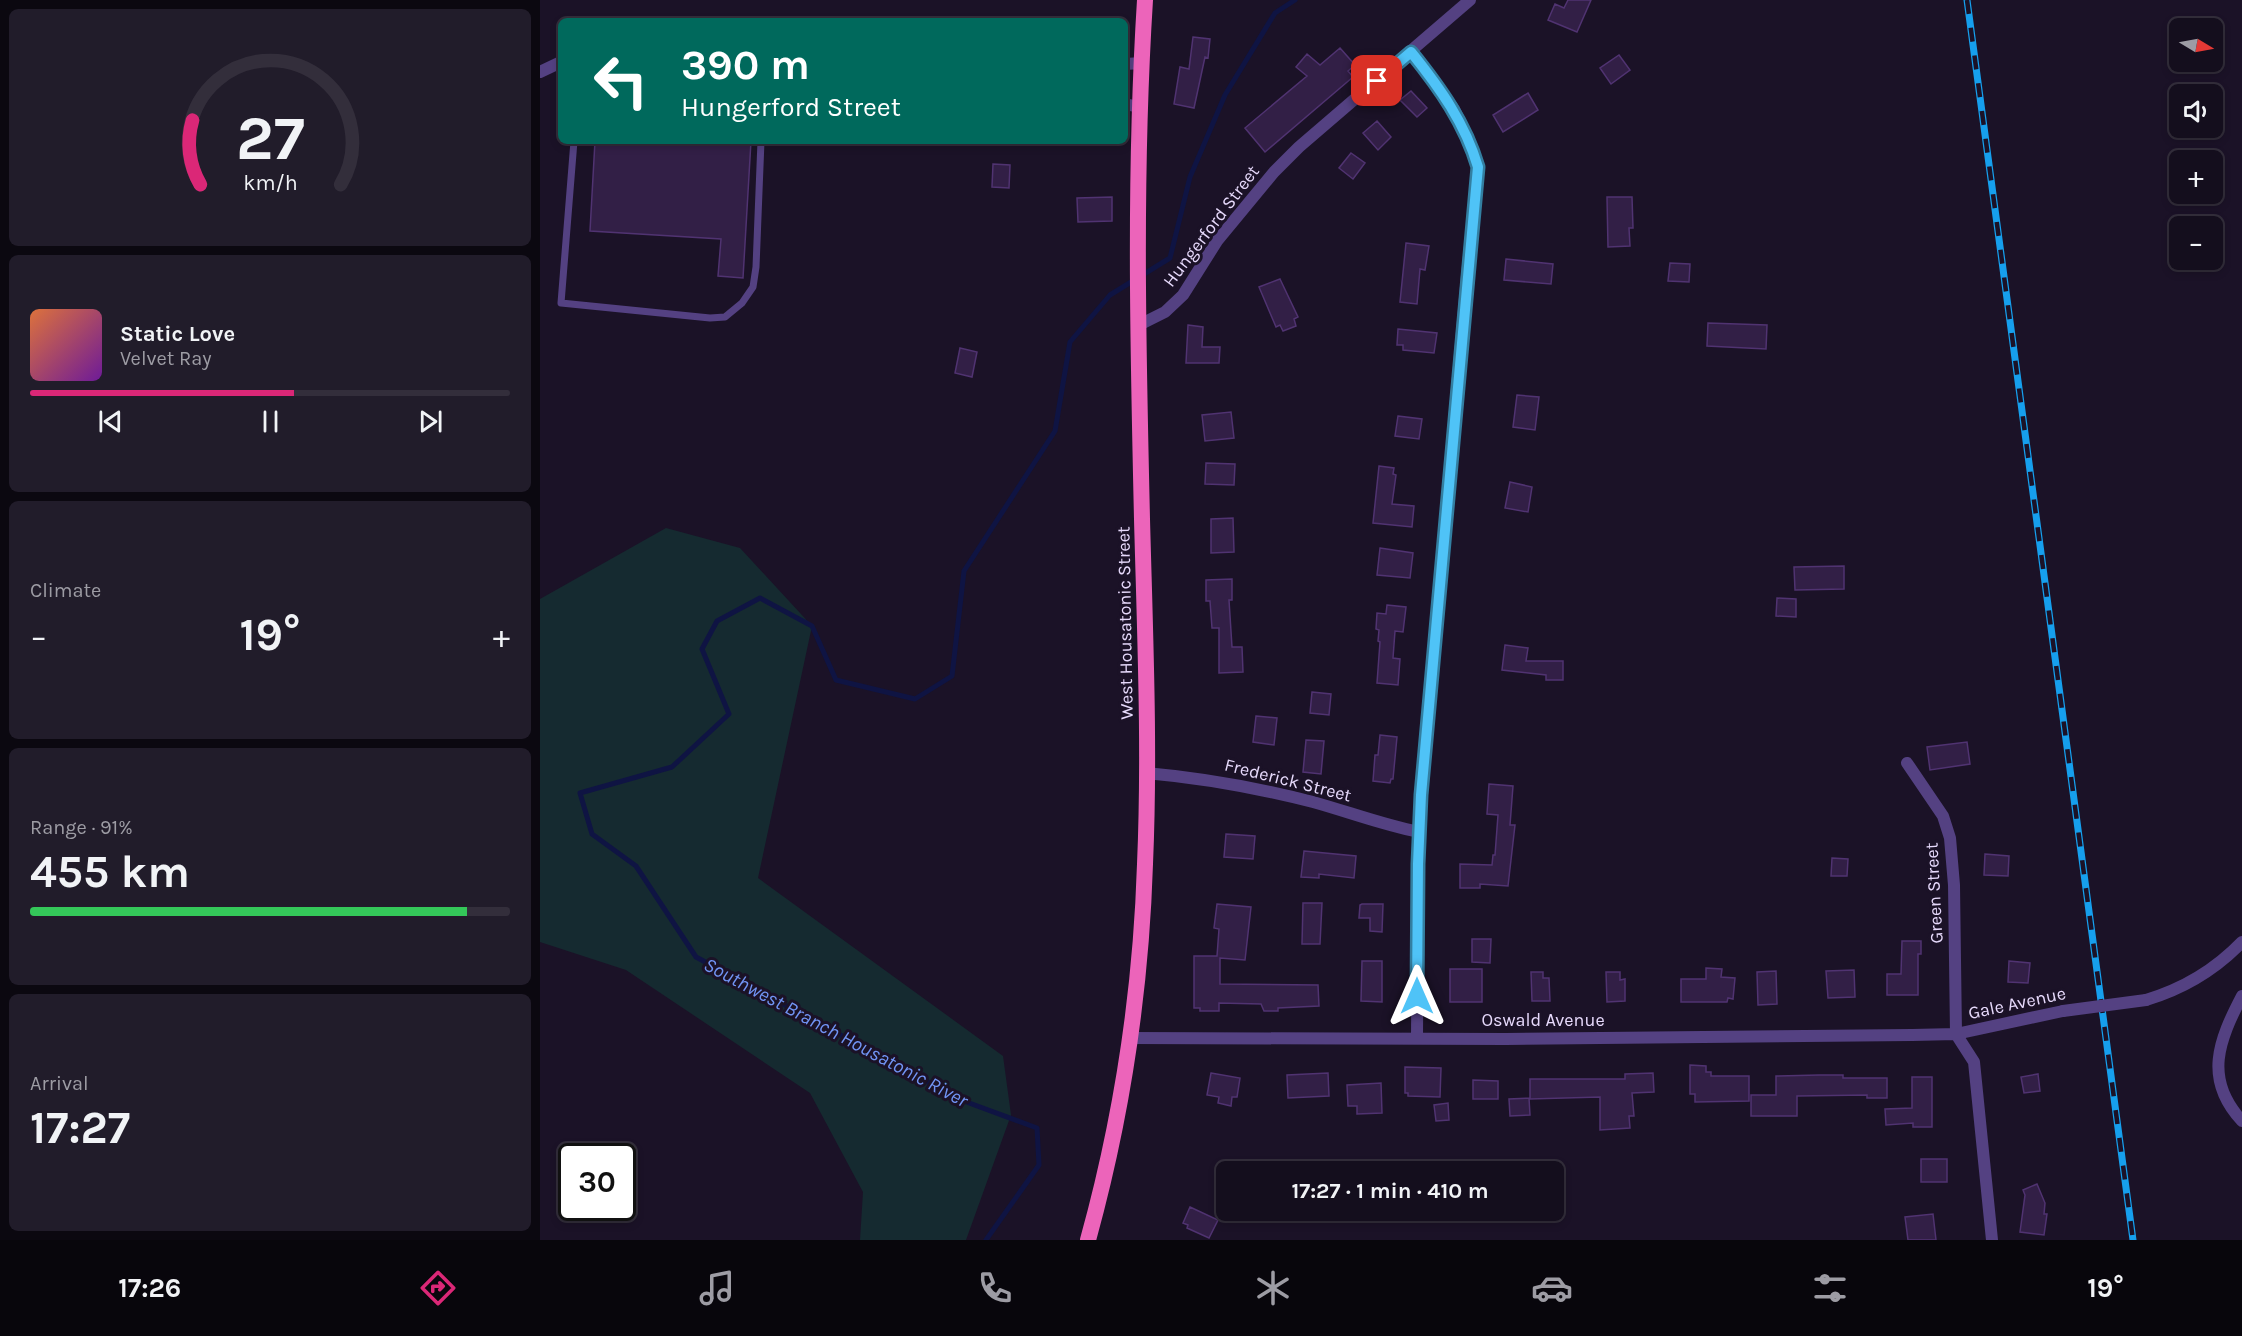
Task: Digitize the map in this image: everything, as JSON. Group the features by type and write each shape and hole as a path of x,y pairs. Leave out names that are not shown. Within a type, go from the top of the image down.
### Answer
{"highway":[{"name":"West Housatonic Street","path":"1088,1240 1113,1140 1130,1038 1146,863 1139,251 1132,106 1133,63 1145,0"}],"street":[{"name":"Hungerford Street","path":"1139,325 1165,312 1183,295 1217,241 1290,156 1470,0"},
{"path":"1411,52 1454,109 1478,167 1419,832 1417,1038"},
{"path":"540,72 558,63"},
{"name":"Green Street","path":"1907,763 1943,816 1950,838 1954,885 1956,1034"},
{"name":"Frederick Street","path":"1146,773 1232,784 1311,802 1419,832"},
{"name":"Gale Avenue","path":"1992,1240 1974,1062 1956,1034 2063,1011 2146,1000 2183,987 2209,971 2242,942"},
{"path":"2242,996 2228,1021 2220,1045 2218,1066 2221,1088 2242,1121"},
{"name":"Oswald Avenue","path":"1130,1038 1840,1037 1956,1034"}],"lane":[{"path":"574,144 561,303 710,318 725,316 741,303 753,287 756,267 761,144"}],"shaded area":[{"path":"666,528 740,548 812,626 758,878 1003,1056 1011,1115 966,1240 860,1240 863,1192 810,1093 626,970 540,942 540,599"}],"building":[{"path":"1568,0 1591,0 1577,32 1548,20 1555,4 1564,8"},
{"path":"1193,37 1210,39 1208,58 1205,57 1194,108 1174,104 1180,67 1189,69"},
{"path":"1340,48 1355,65 1348,71 1353,77 1265,152 1245,128 1307,76 1296,67 1307,54 1320,65"},
{"path":"1619,55 1630,70 1611,84 1600,68"},
{"path":"1411,91 1427,108 1417,117 1400,100"},
{"path":"1528,93 1538,110 1503,132 1493,115"},
{"path":"1377,121 1391,137 1378,150 1363,133"},
{"path":"595,144 751,144 743,278 718,276 721,239 590,231"},
{"path":"1351,153 1365,163 1353,179 1339,168"},
{"path":"993,164 1010,165 1009,188 992,187"},
{"path":"1112,197 1112,221 1078,222 1077,198"},
{"path":"1607,197 1632,197 1633,228 1629,228 1630,246 1608,247"},
{"path":"1406,243 1429,246 1425,270 1420,269 1417,304 1400,302"},
{"path":"1506,259 1553,264 1551,284 1504,280"},
{"path":"1670,263 1690,264 1689,282 1668,281"},
{"path":"1280,279 1298,317 1294,319 1296,326 1283,331 1280,325 1276,327 1259,287"},
{"path":"1708,323 1767,325 1766,349 1707,346"},
{"path":"1188,325 1203,327 1202,347 1220,347 1219,363 1186,363"},
{"path":"1398,329 1437,333 1434,353 1403,350 1403,345 1397,345"},
{"path":"960,348 977,352 972,377 955,373"},
{"path":"1517,395 1539,397 1535,430 1513,427"},
{"path":"1231,412 1234,438 1205,441 1202,415"},
{"path":"1398,416 1422,419 1419,439 1395,436"},
{"path":"1206,463 1235,464 1234,485 1205,484"},
{"path":"1379,466 1394,468 1393,474 1396,475 1392,504 1414,506 1412,527 1373,523"},
{"path":"1510,482 1532,487 1528,512 1505,508"},
{"path":"1233,518 1234,552 1211,553 1211,519"},
{"path":"1380,548 1413,553 1410,578 1377,575"},
{"path":"1844,566 1844,589 1795,590 1794,567"},
{"path":"1232,579 1232,600 1229,600 1232,647 1242,647 1243,672 1219,673 1219,628 1212,628 1210,601 1206,601 1206,580"},
{"path":"1777,598 1796,599 1796,617 1776,616"},
{"path":"1387,605 1406,607 1403,632 1395,631 1393,658 1400,659 1398,685 1377,683 1380,642 1378,641 1379,630 1376,629 1377,613 1386,614"},
{"path":"1505,645 1528,648 1526,661 1563,661 1563,680 1546,680 1546,675 1502,670"},
{"path":"1312,692 1331,694 1329,715 1310,713"},
{"path":"1256,716 1277,718 1274,745 1253,742"},
{"path":"1380,735 1397,737 1393,779 1390,783 1373,781 1375,755 1378,755"},
{"path":"1306,740 1324,741 1321,774 1303,772"},
{"path":"1967,742 1970,764 1930,770 1927,747"},
{"path":"1489,784 1513,786 1510,825 1515,825 1508,886 1480,884 1480,888 1460,888 1460,864 1492,865 1493,855 1495,855 1498,815 1487,814"},
{"path":"1226,834 1255,836 1253,859 1224,857"},
{"path":"1304,851 1356,856 1354,878 1319,874 1319,878 1301,877"},
{"path":"1985,854 2009,856 2008,876 1984,875"},
{"path":"1832,858 1848,859 1847,876 1831,876"},
{"path":"1303,903 1322,903 1320,944 1302,944"},
{"path":"1217,904 1251,907 1245,960 1220,958 1220,984 1318,985 1319,1006 1264,1011 1261,1004 1219,1003 1219,1011 1200,1011 1200,1008 1194,1008 1194,956 1217,956 1219,929 1214,928"},
{"path":"1362,904 1383,904 1382,932 1370,931 1370,918 1359,918"},
{"path":"1472,939 1491,939 1490,963 1472,962"},
{"path":"1902,941 1921,941 1921,954 1918,954 1918,995 1887,995 1887,974 1901,974"},
{"path":"1362,961 1382,961 1382,1002 1361,1001"},
{"path":"2009,961 2030,963 2028,983 2008,982"},
{"path":"1706,968 1722,969 1721,977 1735,978 1733,999 1728,998 1727,1002 1681,1002 1681,979 1706,979"},
{"path":"1450,969 1482,969 1482,1002 1450,1002"},
{"path":"1854,970 1855,997 1828,998 1826,971"},
{"path":"1776,971 1777,1004 1758,1005 1757,972"},
{"path":"1531,972 1543,972 1543,978 1549,978 1550,1001 1532,1001"},
{"path":"1606,972 1620,972 1620,980 1625,979 1625,1001 1607,1002"},
{"path":"1690,1065 1706,1066 1706,1072 1711,1072 1711,1076 1749,1076 1749,1101 1695,1102 1695,1094 1690,1094"},
{"path":"1405,1067 1441,1068 1440,1097 1408,1096 1408,1093 1405,1093"},
{"path":"1211,1073 1240,1078 1237,1097 1232,1097 1231,1106 1218,1103 1219,1097 1207,1095"},
{"path":"1328,1073 1329,1096 1288,1098 1287,1075"},
{"path":"1653,1073 1654,1092 1632,1093 1634,1116 1629,1116 1630,1128 1600,1130 1600,1097 1530,1099 1530,1079 1625,1079 1625,1074"},
{"path":"2038,1074 2040,1091 2024,1093 2021,1077"},
{"path":"1843,1075 1843,1078 1887,1078 1887,1098 1867,1098 1867,1095 1797,1096 1797,1116 1751,1116 1751,1095 1776,1095 1776,1076"},
{"path":"1912,1077 1932,1077 1932,1127 1913,1127 1913,1123 1886,1125 1885,1109 1912,1108"},
{"path":"1473,1080 1498,1081 1498,1099 1473,1099"},
{"path":"1381,1083 1382,1113 1357,1114 1357,1106 1348,1106 1347,1085"},
{"path":"1529,1098 1530,1115 1510,1116 1509,1099"},
{"path":"1448,1103 1449,1120 1436,1121 1434,1105"},
{"path":"1921,1159 1947,1159 1947,1182 1921,1182"},
{"path":"2037,1184 2045,1203 2044,1214 2047,1214 2044,1235 2020,1232 2025,1195 2023,1190"},
{"path":"1190,1207 1218,1221 1209,1238 1187,1228 1188,1225 1183,1223"},
{"path":"1933,1214 1936,1240 1908,1240 1905,1217"}],"waterway":[{"name":"Southwest Branch Housatonic River","path":"986,1240 1039,1165 1037,1128 961,1100 696,957 636,866 592,834 580,793 672,767 729,714 702,649 717,621 760,598 812,626 836,680 915,699 952,676 964,571 1055,431 1070,342 1110,295 1170,258 1190,177 1225,95 1275,13 1295,0"}],"railway":[{"path":"1967,0 2133,1240"}],"route":[{"path":"1377,81 1411,52 1454,109 1474,152 1478,167 1421,795 1417,996"}]}
